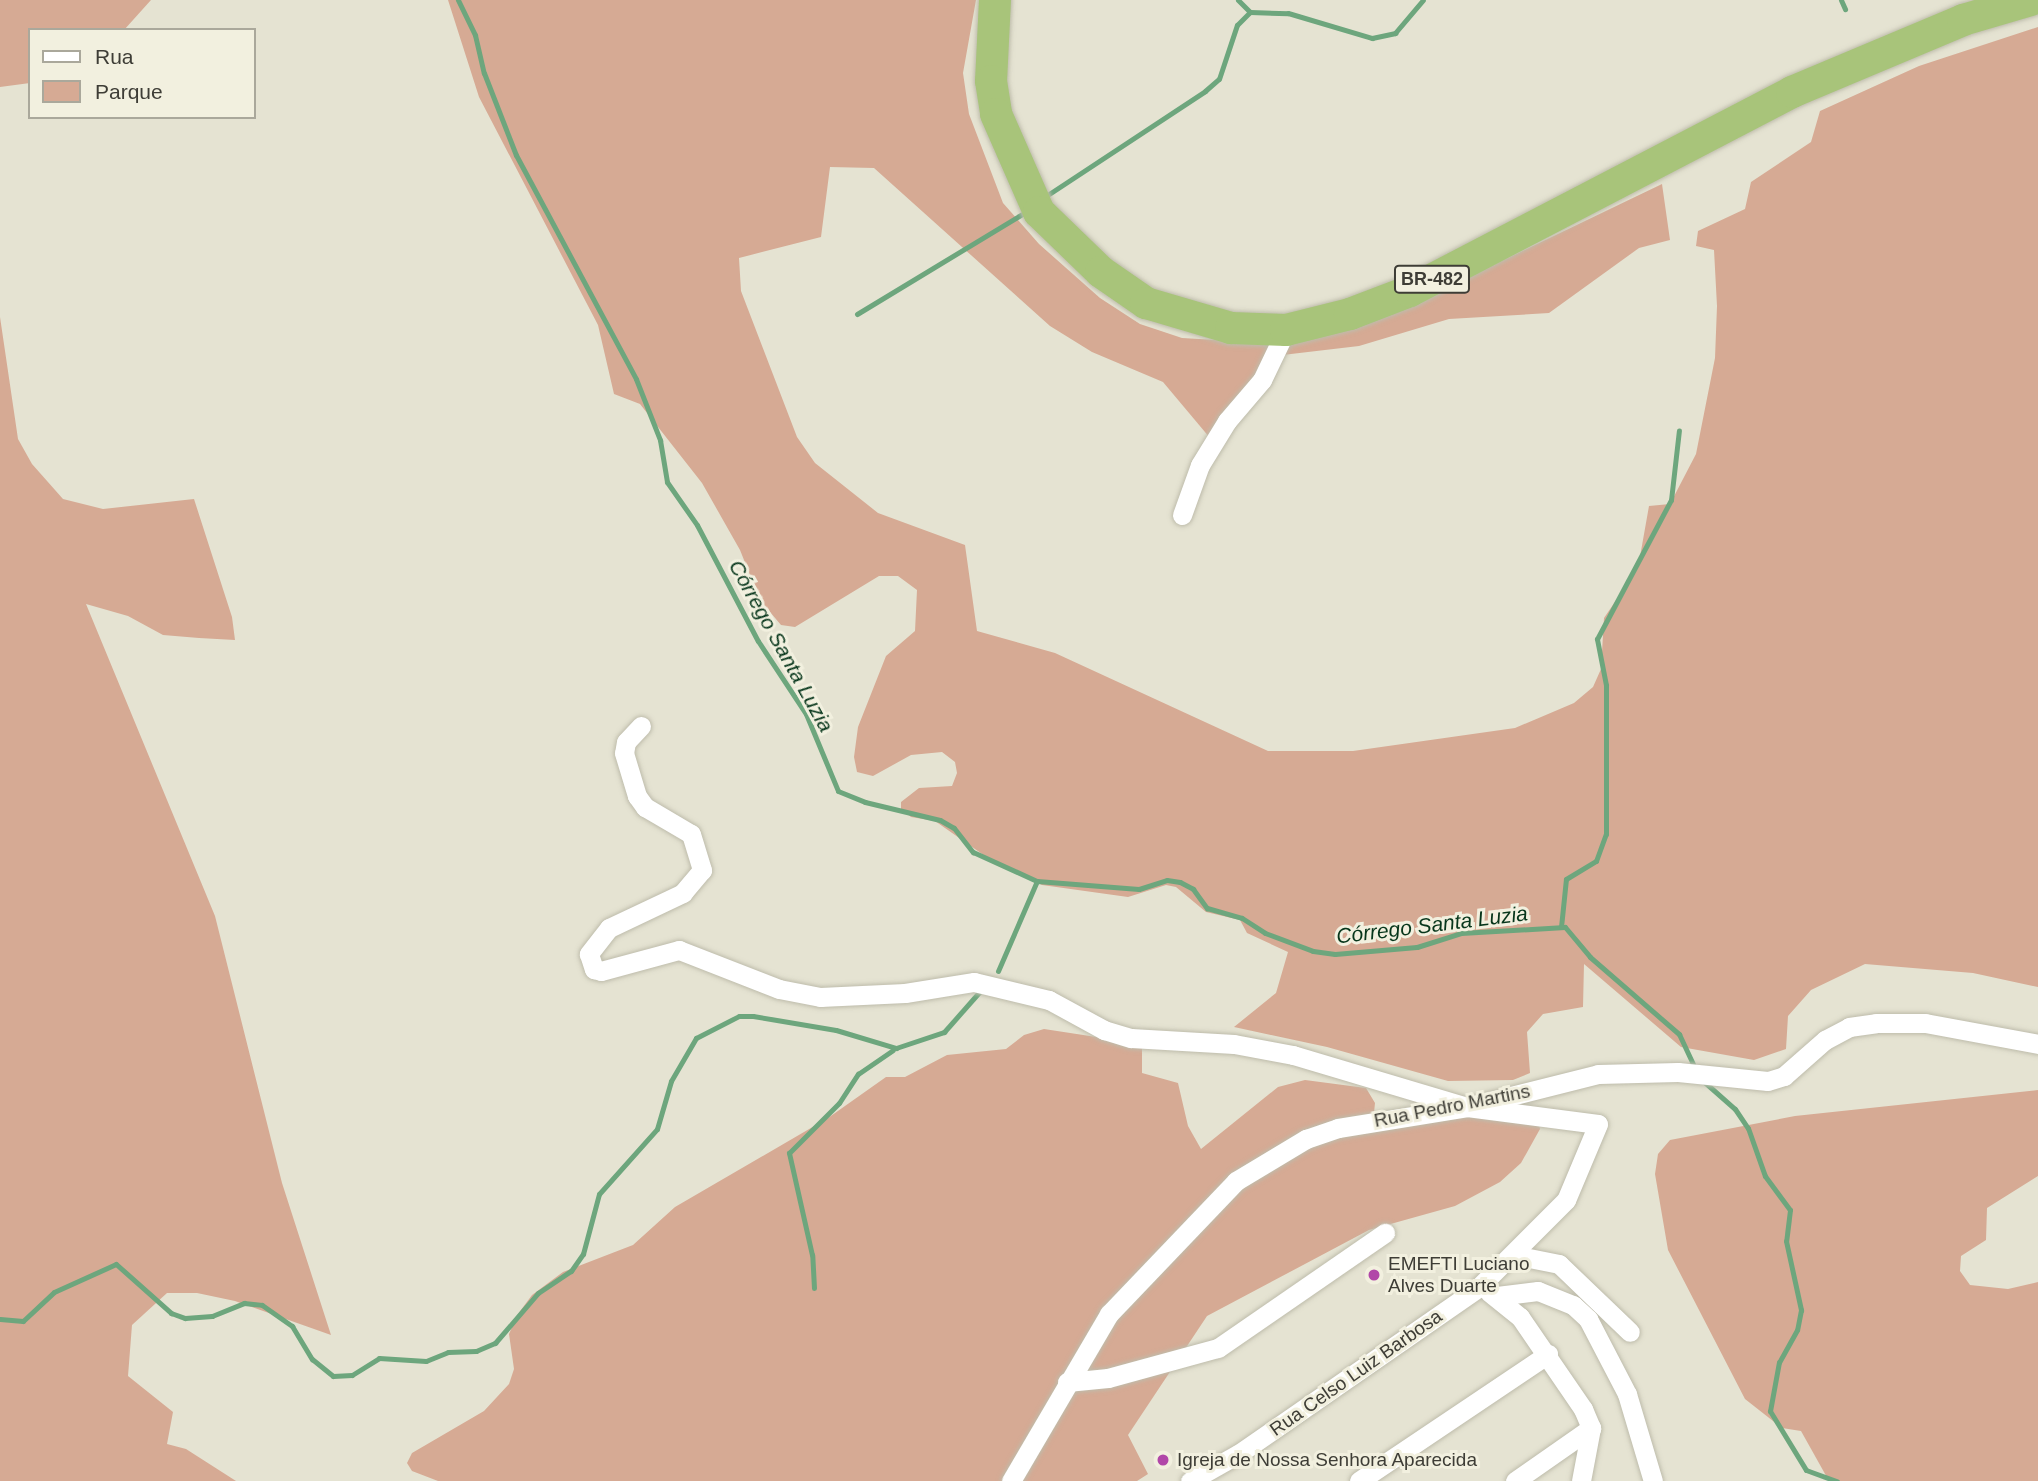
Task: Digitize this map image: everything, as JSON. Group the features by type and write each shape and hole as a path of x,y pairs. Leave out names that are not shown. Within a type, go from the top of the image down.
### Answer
{"highway":[{"name":"BR-482","path":"995,0 990,81 996,114 1039,212 1101,272 1146,303 1231,328 1286,330 1350,314 1410,291 1793,92 1963,20 2031,0"}],"street":[{"path":"1182,515 1200,465 1227,421 1262,380 1286,330"},
{"path":"641,726 626,742 624,753 637,796 645,807 691,834 702,870 683,893 609,928 589,954 594,969 601,971 679,950 779,989 820,997 905,993 974,982 1049,1000 1104,1030 1132,1038 1218,1042 1293,1055 1467,1107"},
{"name":"Rua Pedro Martins","path":"1011,1481 1066,1382 1109,1314 1146,1272 1236,1181 1270,1156 1338,1128 1467,1107 1598,1074 1685,1073 1768,1081 1784,1076 1825,1040 1849,1027 1876,1023 1925,1023 2038,1044"},
{"name":"Rua Celso Luiz Barbosa","path":"1191,1481 1238,1454 1479,1288 1566,1200 1598,1124 1467,1107"},
{"path":"1066,1382 1108,1378 1218,1348 1385,1233"},
{"path":"1514,1255 1559,1264 1630,1332"},
{"path":"1479,1288 1497,1296 1548,1354 1591,1428 1581,1481"},
{"path":"1497,1296 1538,1292 1573,1305 1588,1319 1627,1395 1653,1481"},
{"path":"1359,1481 1548,1354"},
{"path":"1515,1481 1591,1428"}],"green space":[{"path":"0,0 151,0 126,28 28,28 28,83 0,87"},
{"path":"448,0 976,0 963,73 969,114 1003,203 1039,244 1100,298 1140,324 1182,338 1233,341 1404,308 1662,184 1670,240 1639,248 1549,313 1449,319 1359,346 1274,356 1210,438 1163,382 1092,352 1050,326 874,168 830,167 821,237 739,258 741,291 797,437 815,463 878,513 965,545 977,631 1055,653 1268,751 1353,751 1515,728 1574,703 1593,687 1601,669 1604,618 1638,568 1649,506 1670,504 1696,454 1715,358 1717,306 1714,250 1696,246 1698,231 1745,209 1751,182 1811,142 1820,111 1919,66 2038,27 2038,987 1973,973 1865,964 1811,990 1788,1016 1786,1049 1754,1060 1681,1047 1584,964 1583,1007 1543,1014 1527,1032 1530,1073 1513,1080 1448,1081 1327,1047 1234,1027 1276,993 1288,952 1247,933 1240,920 1206,912 1176,887 1166,885 1128,897 1042,885 985,856 935,821 911,817 901,809 901,802 919,788 952,786 957,773 955,762 942,752 911,755 873,776 857,772 854,757 858,727 886,656 915,631 917,590 898,576 879,576 795,627 781,625 760,600 740,550 702,483 640,404 614,394 598,325 479,97"},
{"path":"0,317 18,439 32,464 63,499 103,509 194,499 232,617 235,640 163,635 128,616 86,604 215,916 282,1183 331,1335 235,1301 197,1293 167,1293 132,1325 128,1376 173,1412 167,1444 186,1449 236,1481 0,1481"},
{"path":"1044,1029 1142,1044 1142,1073 1178,1083 1188,1126 1201,1149 1278,1087 1305,1080 1366,1088 1375,1103 1374,1113 1536,1114 1540,1129 1521,1163 1500,1182 1455,1206 1369,1230 1207,1316 1128,1435 1148,1474 1137,1481 438,1481 412,1471 407,1463 412,1453 484,1411 509,1384 514,1369 509,1334 518,1314 532,1295 563,1272 633,1245 675,1207 828,1118 886,1077 905,1077 947,1055 1006,1049 1024,1035"},
{"path":"2038,1090 2038,1176 1987,1208 1986,1240 1961,1256 1960,1271 1970,1285 2008,1289 2038,1282 2038,1481 1829,1481 1801,1431 1782,1428 1745,1399 1668,1250 1655,1174 1658,1154 1670,1140 1795,1116"}],"waterway":[{"name":"Córrego Santa Luzia","path":"458,0 475,35 484,73 516,155 636,379 660,440 667,482 697,525 758,641 806,714 838,791 865,802 940,820 954,828 973,852 1037,881 1139,889 1167,880 1180,882 1193,889 1207,908 1242,918 1265,933 1313,951 1335,954 1417,947 1461,933 1565,927 1590,957 1679,1034 1695,1068"},
{"path":"1238,0 1250,12"},
{"path":"1049,194 1219,79 1237,25 1250,12 1288,13 1372,38 1395,33 1423,0"},
{"path":"1841,0 1845,9"},
{"path":"857,314 1022,214"},
{"path":"1561,927 1566,879 1596,861 1606,834 1606,685 1597,639 1671,500 1679,430"},
{"path":"998,971 1037,881"},
{"path":"0,1319 23,1321 54,1292 116,1264 171,1313 185,1318 212,1316 244,1303 262,1305 292,1326 312,1359 333,1376 352,1375 379,1358 426,1361 448,1352 476,1351 495,1343 538,1293 571,1271 583,1254 599,1194 657,1129 671,1081 696,1038 739,1016 753,1016 836,1030 896,1048 944,1032 981,990"},
{"path":"814,1288 812,1255 789,1153 839,1103 858,1074 893,1050"},
{"name":"Córrego Santa Luzia","path":"1701,1079 1735,1109 1748,1128 1765,1176 1790,1210 1786,1241 1801,1310 1797,1330 1779,1362 1770,1411 1806,1470 1837,1481"}],"place":[{"name":"EMEFTI Luciano Alves Duarte","path":"1374,1275"},
{"name":"Igreja de Nossa Senhora Aparecida","path":"1163,1460"}]}
